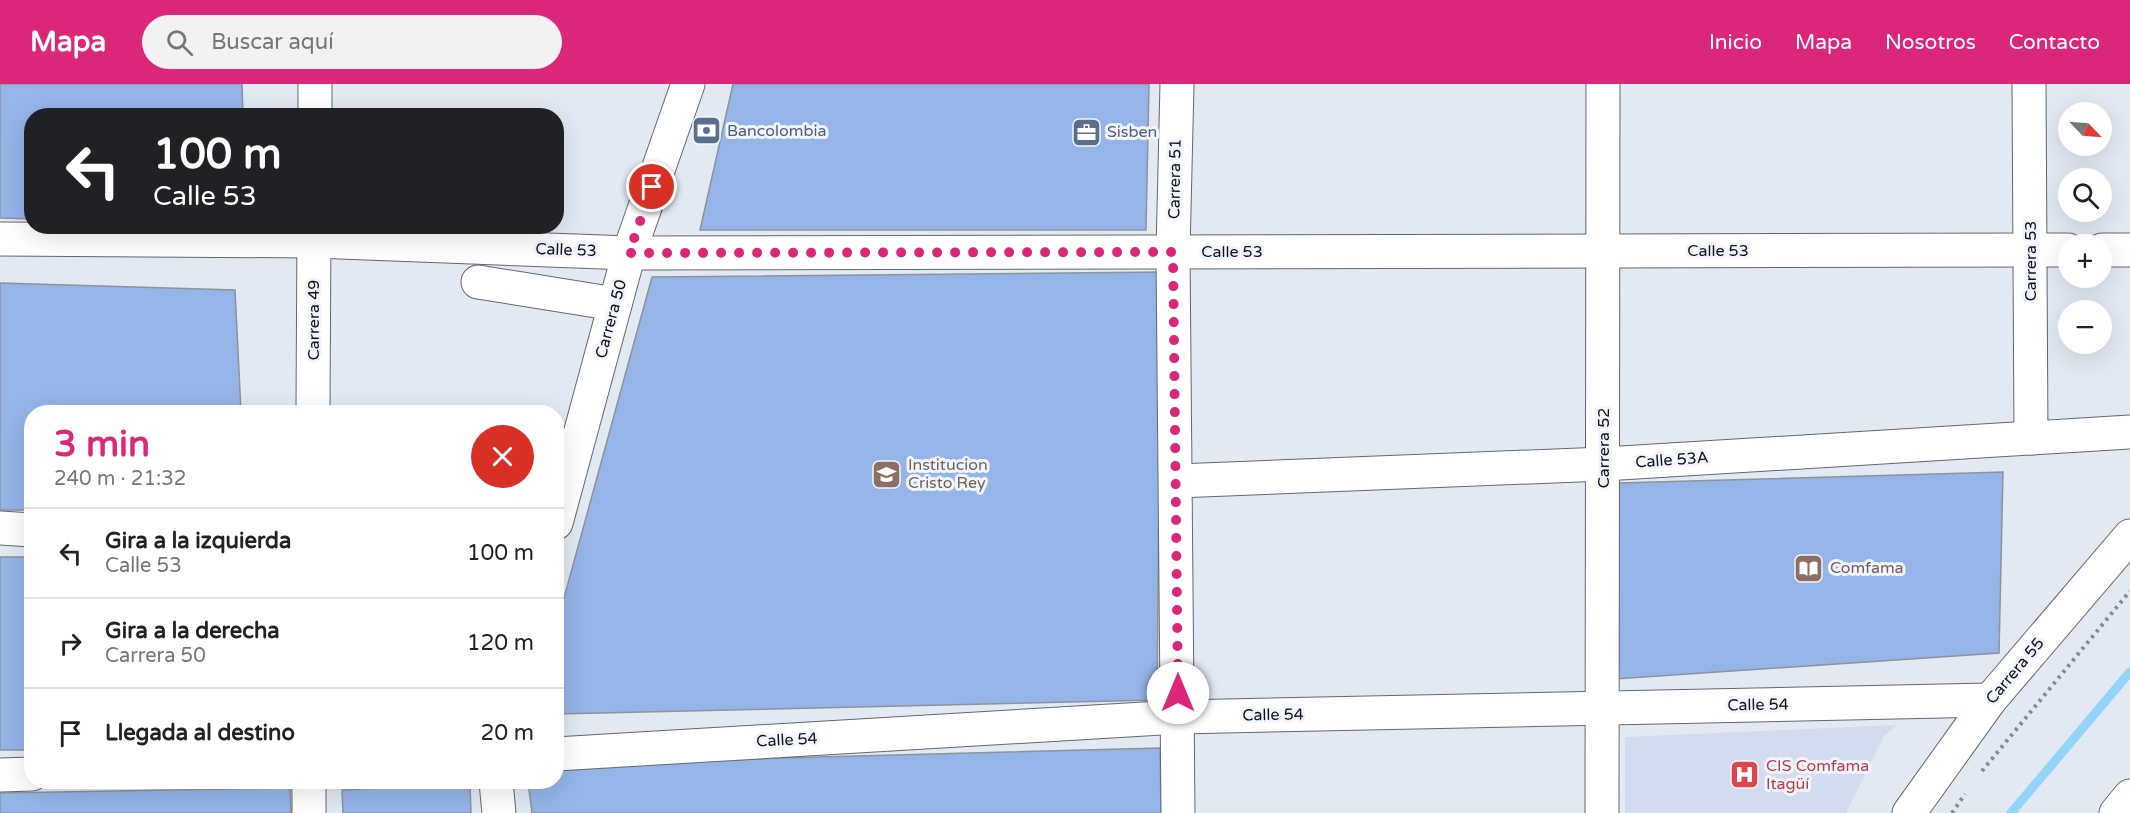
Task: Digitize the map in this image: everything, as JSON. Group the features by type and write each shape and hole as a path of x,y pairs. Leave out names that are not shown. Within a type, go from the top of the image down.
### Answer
{"street":[{"path":"315,84 315,108"},
{"name":"Carrera 50","path":"564,493 629,253 688,84"},
{"name":"Carrera 51","path":"1177,84 1173,252 1177,482 1178,813"},
{"name":"Carrera 52","path":"1602,813 1603,84"},
{"name":"Carrera 53","path":"2029,84 2031,438"},
{"name":"Calle 53","path":"0,239 314,234 629,253 2058,249"},
{"name":"Carrera 49","path":"314,234 314,405"},
{"path":"2112,250 2130,250"},
{"path":"478,282 615,304"},
{"name":"Calle 53A","path":"1177,482 1604,464 2130,432"},
{"path":"0,528 24,530"},
{"name":"Carrera 55","path":"1909,813 1990,700 2130,536"},
{"name":"Calle 54","path":"564,754 1178,717 1990,700"},
{"path":"0,775 24,774"},
{"path":"309,789 309,813"},
{"path":"497,789 499,813"},
{"path":"2116,813 2130,796"}],"path":[{"path":"1979,774 2130,591"},
{"path":"1952,813 1966,794"}],"shaded area":[{"name":"CIS Comfama Itagüí","path":"1897,725 1884,736 1846,813 1625,813 1625,737"}],"building":[{"path":"0,84 242,84 243,108 24,108 24,219 0,218"},
{"path":"733,84 1149,84 1146,230 700,230"},
{"path":"1161,272 1157,700 564,714 564,598 652,277"},
{"path":"0,283 235,290 241,405 24,405 24,510 0,510"},
{"name":"Comfama","path":"2003,472 1999,653 1615,679 1619,483"},
{"path":"0,557 24,557 24,750 0,750"},
{"path":"1160,748 1161,813 532,813 529,789 564,789 564,764"},
{"path":"290,789 291,813 0,813 0,793"},
{"path":"470,789 471,813 343,813 342,790"}],"waterway":[{"path":"2011,813 2130,672"}],"place":[{"name":"Bancolombia","path":"706,131"},
{"name":"Sisben","path":"1086,132"},
{"name":"Institucion Cristo Rey","path":"887,474"},
{"name":"Comfama","path":"1809,568"},
{"name":"CIS Comfama Itagüí","path":"1745,775"}],"route":[{"path":"652,187 629,253 1173,252 1178,693"}]}
